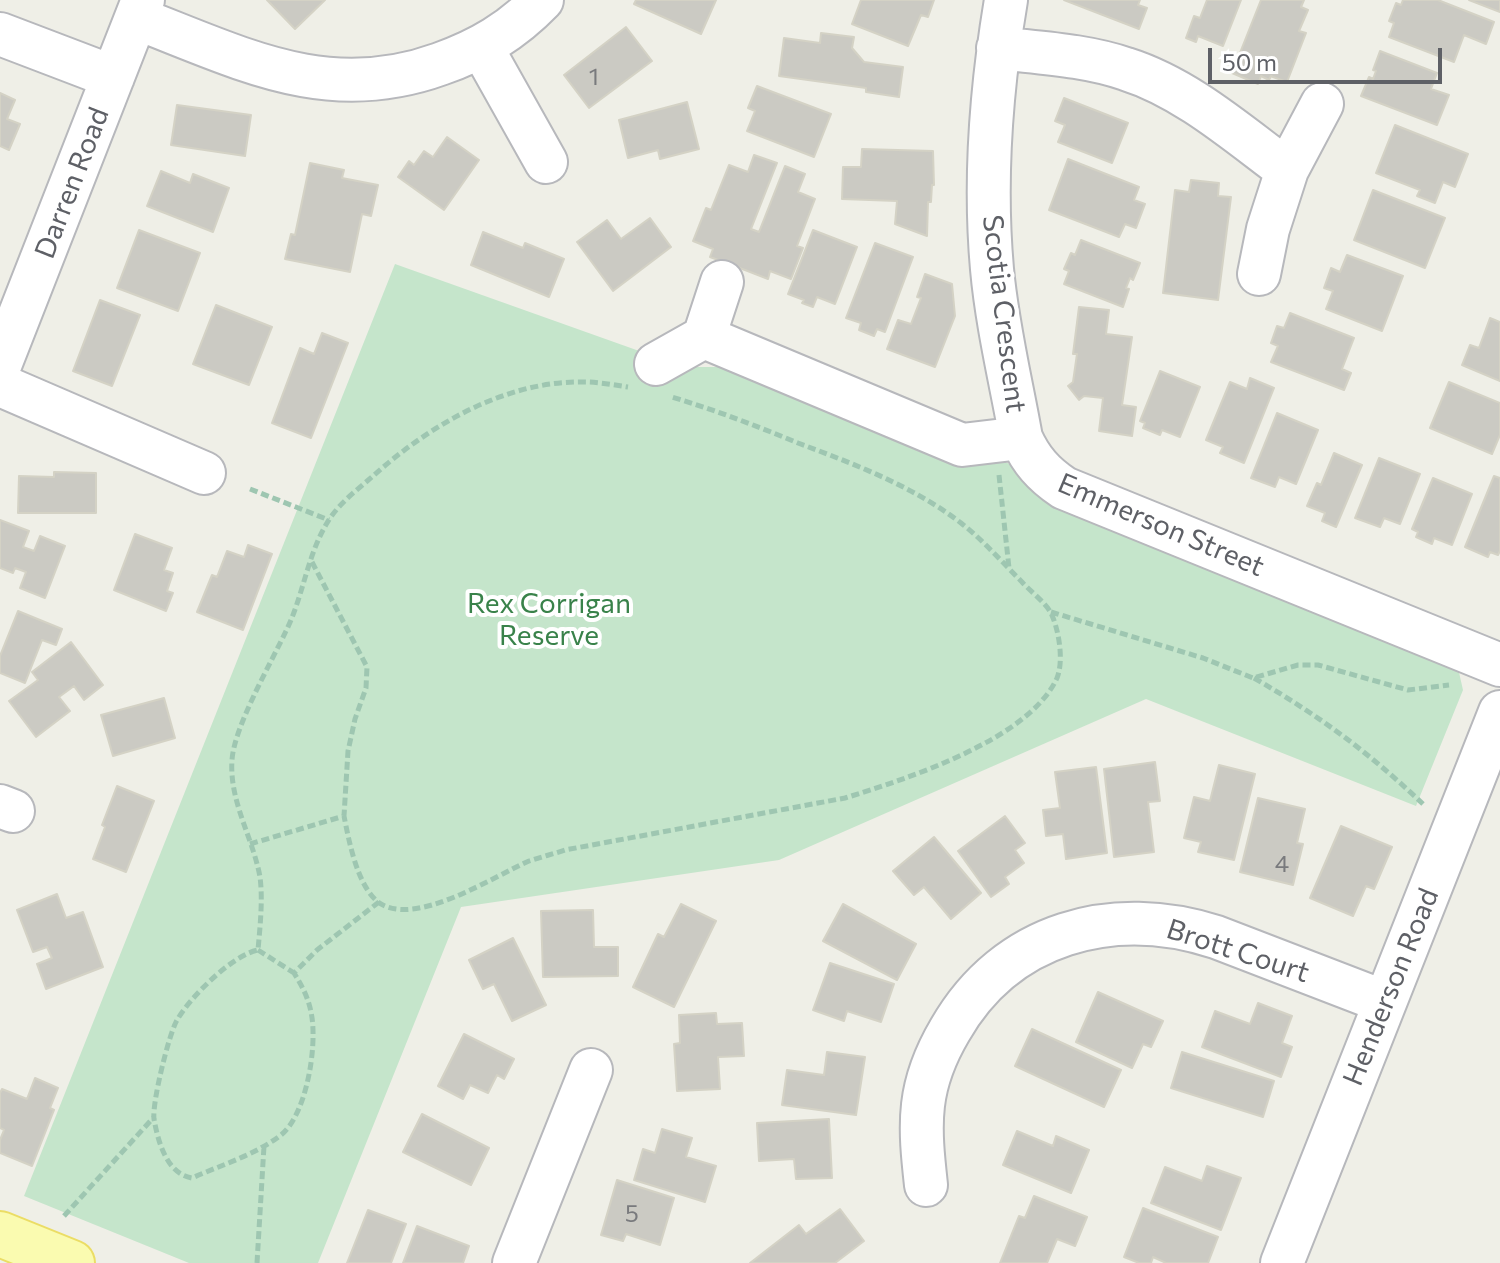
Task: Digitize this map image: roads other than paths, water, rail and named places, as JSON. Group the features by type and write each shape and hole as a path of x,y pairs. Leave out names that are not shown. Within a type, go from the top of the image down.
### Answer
{"main road":[{"path":"0,1234 72,1263"}],"street":[{"path":"140,9 260,64 314,79 341,81 395,78 482,48 542,0"},
{"name":"Scotia Crescent","path":"1006,0 989,139 992,269 1008,440"},
{"name":"Darren Road","path":"0,365 140,9"},
{"path":"0,34 113,77"},
{"path":"482,48 546,162"},
{"path":"998,48 1098,61 1150,78 1198,105 1287,170"},
{"path":"1259,274 1268,229 1287,170 1322,104"},
{"path":"653,382 704,337 722,282"},
{"path":"704,337 962,445 1008,440"},
{"path":"0,385 204,473"},
{"name":"Emmerson Street","path":"1008,440 1031,458 1047,477 1064,488 1500,665"},
{"name":"Henderson Road","path":"1282,1263 1500,712"},
{"name":"Brott Court","path":"926,1185 923,1103 932,1069 945,1040 960,1013 982,988 1010,962 1035,946 1090,928 1159,923 1216,937 1385,1002"},
{"path":"514,1263 591,1070"}],"park label":[{"name":"Rex Corrigan Reserve","path":"549,620"}]}
